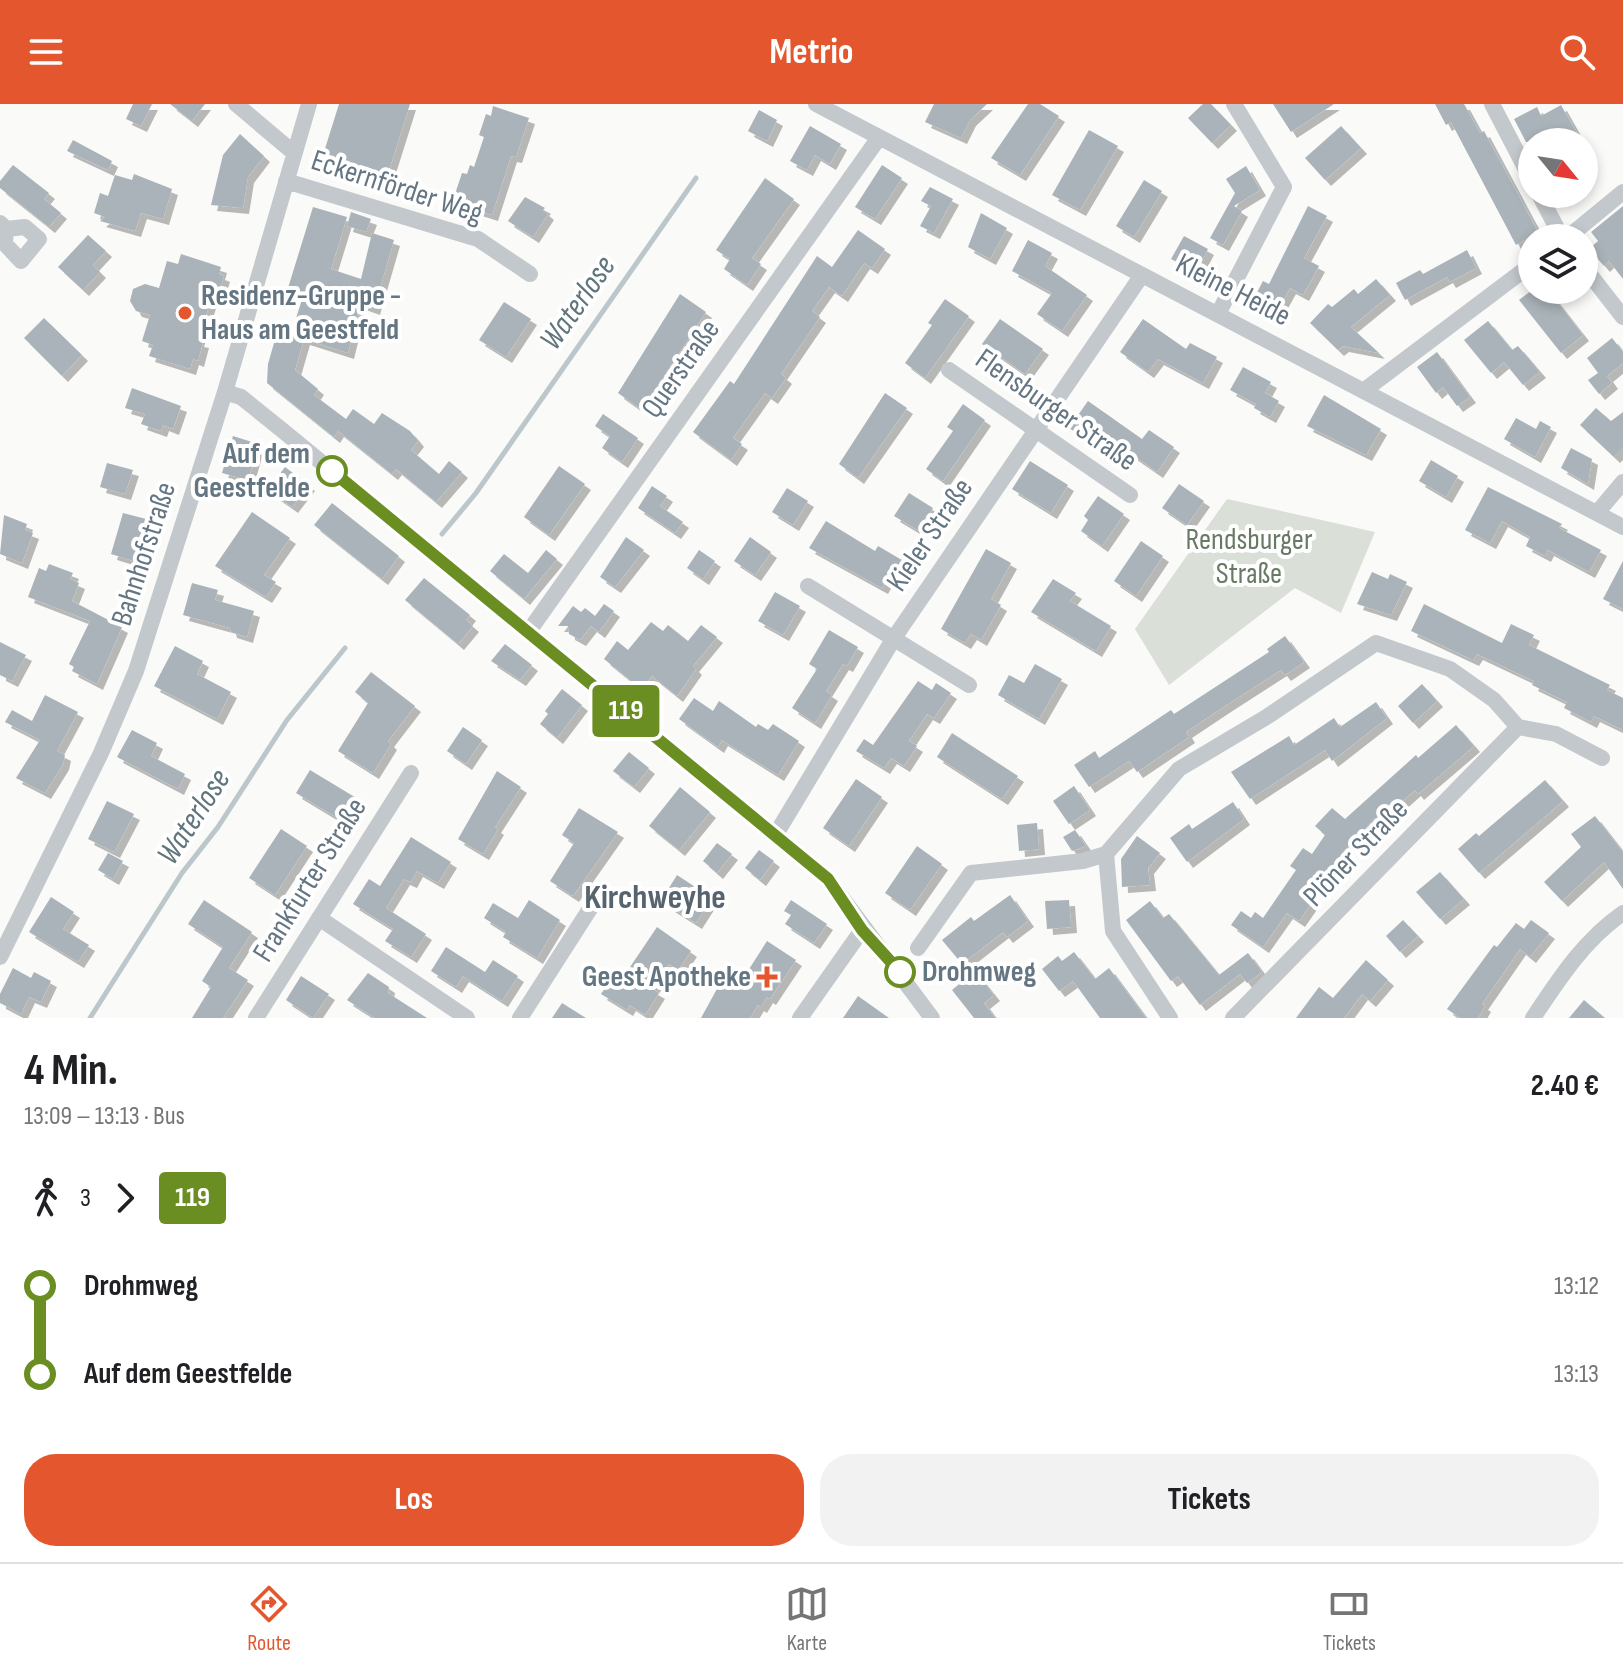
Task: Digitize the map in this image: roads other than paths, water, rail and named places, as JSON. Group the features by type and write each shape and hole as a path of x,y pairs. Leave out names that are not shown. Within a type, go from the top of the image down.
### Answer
{"street":[{"path":"236,104 294,153"},
{"name":"Bahnhofstraße","path":"0,957 101,753 136,671 225,392 309,104"},
{"path":"1218,314 1284,187 1234,104"},
{"path":"1492,104 1518,154"},
{"name":"Kleine Heide","path":"824,106 878,139 1366,389 1623,527"},
{"name":"Querstraße","path":"529,631 878,139"},
{"name":"Eckernförder Weg","path":"286,181 478,239 530,274"},
{"path":"1582,224 1623,192"},
{"name":"Kieler Straße","path":"776,834 894,638 1142,275"},
{"path":"1366,389 1518,275"},
{"path":"1598,285 1623,317"},
{"name":"Flensburger Straße","path":"949,370 1130,495"},
{"path":"225,392 241,397 828,879 862,930 900,972 932,1018"},
{"path":"1597,513 1623,482"},
{"path":"808,586 969,685"},
{"path":"918,948 971,873 1083,861 1106,854 1179,769 1268,716 1376,643 1450,669 1494,700 1518,727 1556,734 1602,758"},
{"name":"Plöner Straße","path":"1233,1018 1518,727"},
{"name":"Frankfurter Straße","path":"256,1018 411,773"},
{"path":"1106,854 1113,931 1170,1018"},
{"path":"520,1018 602,890"},
{"path":"1533,1018 1570,963 1600,931 1623,913"},
{"path":"319,918 467,1018"},
{"path":"800,1018 862,930"}],"waterway":[{"name":"Waterlose","path":"442,534 476,493 696,178"},
{"name":"Waterlose","path":"90,1018 182,873 218,827 287,720 345,648"}],"place":[{"name":"Residenz-Gruppe - Haus am Geestfeld","path":"185,313"},
{"name":"Auf dem Geestfelde","path":"332,471"},
{"name":"Drohmweg","path":"900,972"},
{"name":"Geest Apotheke","path":"767,977"}],"district":[{"name":"Kirchweyhe","path":"655,897"}],"park label":[{"name":"Rendsburger Straße","path":"1249,557"}]}
